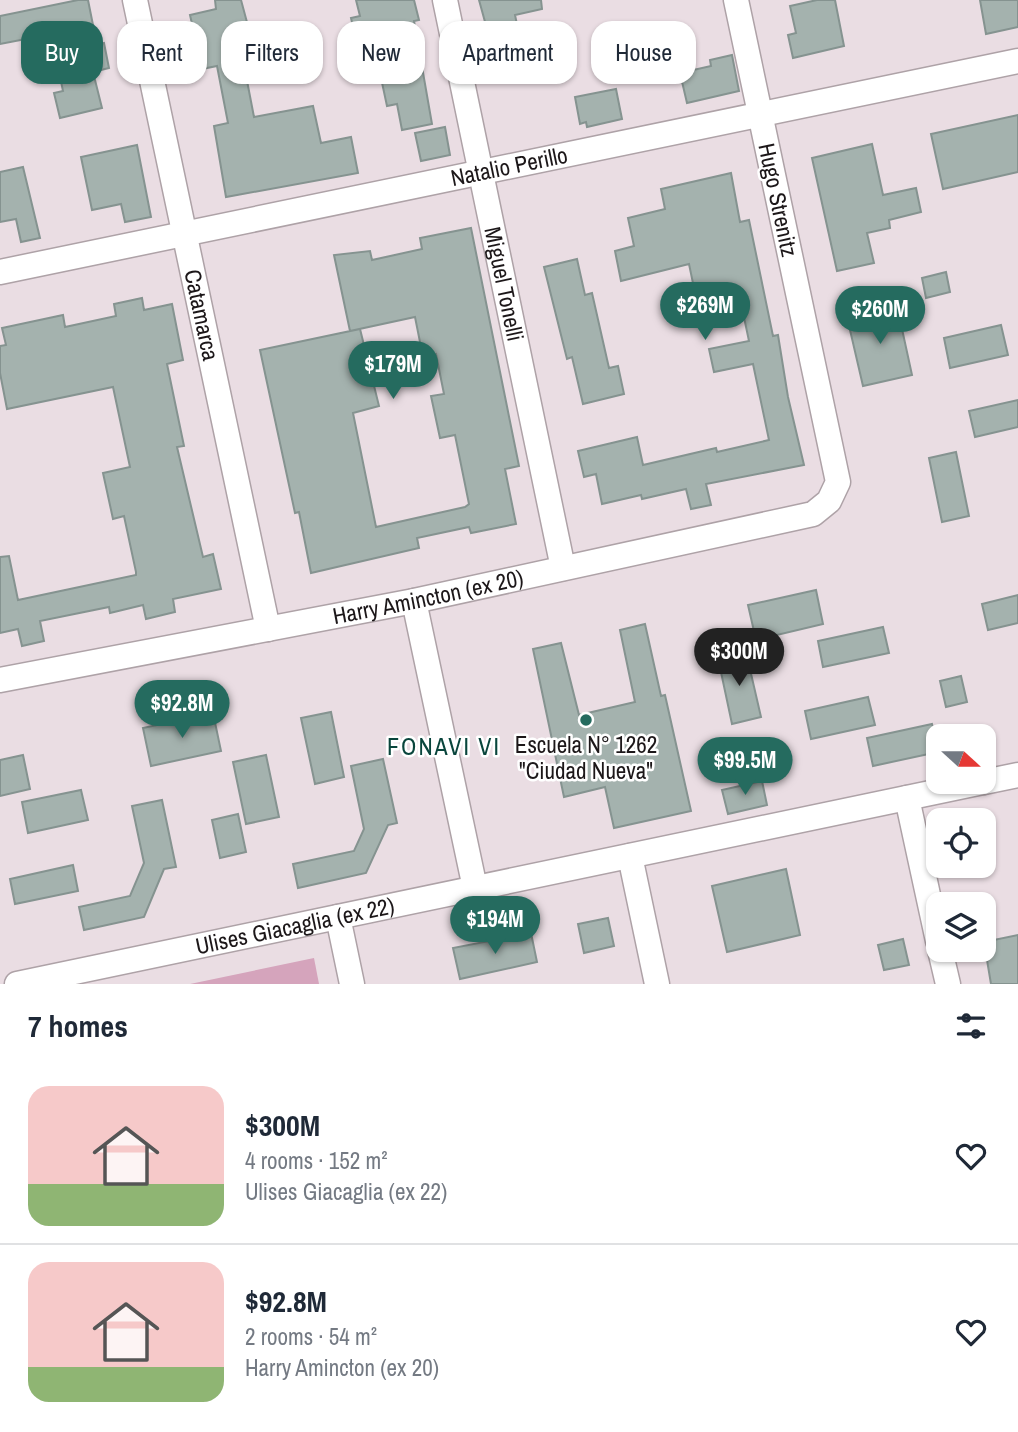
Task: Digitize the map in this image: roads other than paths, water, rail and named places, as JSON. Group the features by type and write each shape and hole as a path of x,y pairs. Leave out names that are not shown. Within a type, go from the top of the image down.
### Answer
{"street":[{"name":"Catamarca","path":"135,0 187,234 268,629"},
{"name":"Miguel Tonelli","path":"446,0 484,174 563,568"},
{"name":"Hugo Strenitz","path":"736,0 838,482"},
{"name":"Natalio Perillo","path":"0,272 484,174 1018,61"},
{"name":"Harry Amincton (ex 20)","path":"0,680 414,601 813,514 829,501 838,482"},
{"path":"414,601 475,888"},
{"name":"Ulises Giacaglia (ex 22)","path":"996,779 1018,775"},
{"name":"Ulises Giacaglia (ex 22)","path":"17,984 926,794"},
{"path":"907,798 927,892"},
{"path":"630,856 657,984"},
{"path":"338,917 352,984"},
{"path":"943,962 948,984"}],"place":[{"name":"Escuela N° 1262 \"Ciudad Nueva\"","path":"586,720"}],"district":[{"name":"FONAVI VI","path":"444,747"}]}
